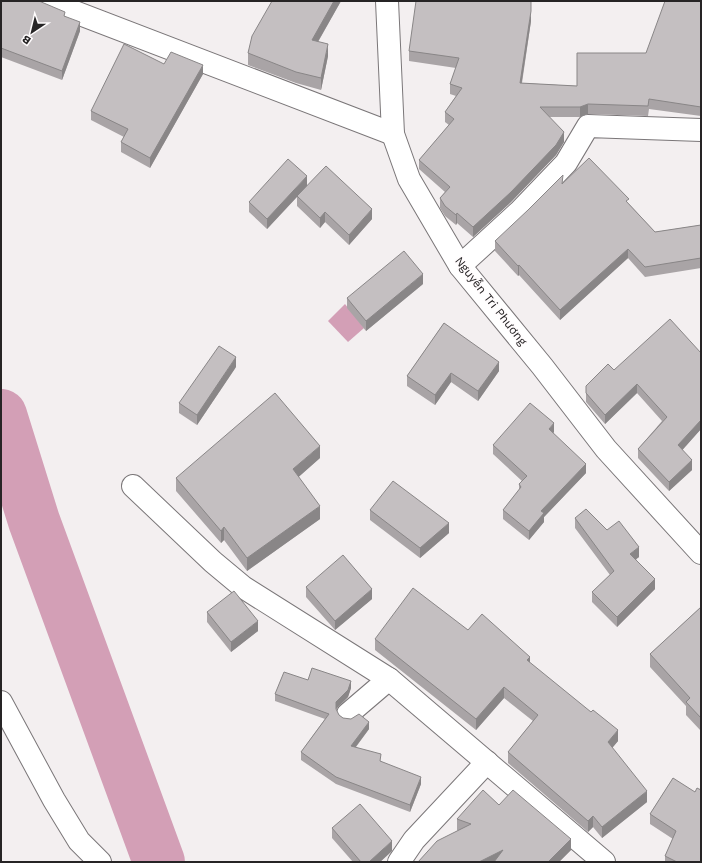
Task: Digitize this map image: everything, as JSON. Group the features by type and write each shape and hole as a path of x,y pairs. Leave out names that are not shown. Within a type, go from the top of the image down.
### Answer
{"street":[{"path":"46,1 393,134"},
{"name":"Nguyễn Tri Phương","path":"387,1 393,134 409,179 460,266 542,366 606,449 701,553"},
{"path":"460,266 520,212 566,163 588,126 701,130"},
{"path":"133,486 213,562 243,587 390,679 604,862"},
{"path":"348,714 390,679"},
{"path":"1,702 68,824 80,841 100,862"},
{"path":"399,862 414,840 487,762"}],"shaded area":[{"path":"345,304 364,328 348,342 328,321"}],"building":[{"path":"1,1 39,1 65,12 64,16 80,22 62,71 1,48"},
{"path":"272,1 334,1 312,40 328,44 321,78 296,72 248,53 252,36"},
{"path":"416,1 531,1 531,11 520,83 577,86 577,53 646,53 665,1 701,1 701,107 649,99 648,106 588,104 580,107 540,107 564,132 556,145 511,192 473,227 457,213 456,215 445,206 440,198 450,187 419,160 454,119 445,112 462,88 450,84 459,58 409,51"},
{"path":"124,44 164,64 171,52 203,65 150,158 121,142 128,129 91,111"},
{"path":"589,158 629,199 626,201 655,232 701,225 701,258 645,267 628,249 560,310 495,241 563,175 562,184"},
{"path":"288,159 307,176 267,219 249,202"},
{"path":"326,166 372,209 349,235 325,212 320,218 297,196"},
{"path":"404,251 423,274 366,321 347,298"},
{"path":"670,319 701,353 701,420 678,445 692,460 669,482 638,449 667,417 637,384 605,415 586,393 586,386 608,364 614,370"},
{"path":"444,323 499,362 478,391 451,373 435,395 407,376"},
{"path":"219,346 236,357 197,415 179,403"},
{"path":"275,393 320,446 293,469 320,506 247,558 224,527 221,531 176,478"},
{"path":"530,403 554,423 549,429 586,464 541,511 544,513 529,531 503,510 521,487 519,484 527,476 493,445"},
{"path":"393,481 449,523 420,548 370,510"},
{"path":"586,509 607,530 619,521 639,547 630,554 655,579 617,617 592,592 614,571 575,518"},
{"path":"343,555 372,589 335,621 306,587"},
{"path":"413,588 468,630 482,614 530,657 527,660 591,712 593,710 618,730 608,742 647,791 602,827 593,816 588,821 508,752 538,715 504,687 476,719 375,639"},
{"path":"234,591 258,621 231,642 207,612"},
{"path":"701,607 701,718 686,702 690,698 650,654"},
{"path":"312,668 351,681 348,690 336,702 336,709 339,715 343,718 351,719 359,714 369,722 351,746 381,754 380,761 421,777 410,805 336,777 301,752 329,714 275,694 284,672 308,680"},
{"path":"673,778 695,792 697,788 701,790 701,862 677,862 665,856 676,831 650,814"},
{"path":"483,790 499,805 513,790 571,839 548,862 494,862 503,850 479,862 418,862 437,841 471,824 457,819"},
{"path":"360,804 392,841 369,862 361,862 332,828"}],"waterway":[{"path":"1,415 34,521 159,862"}]}
